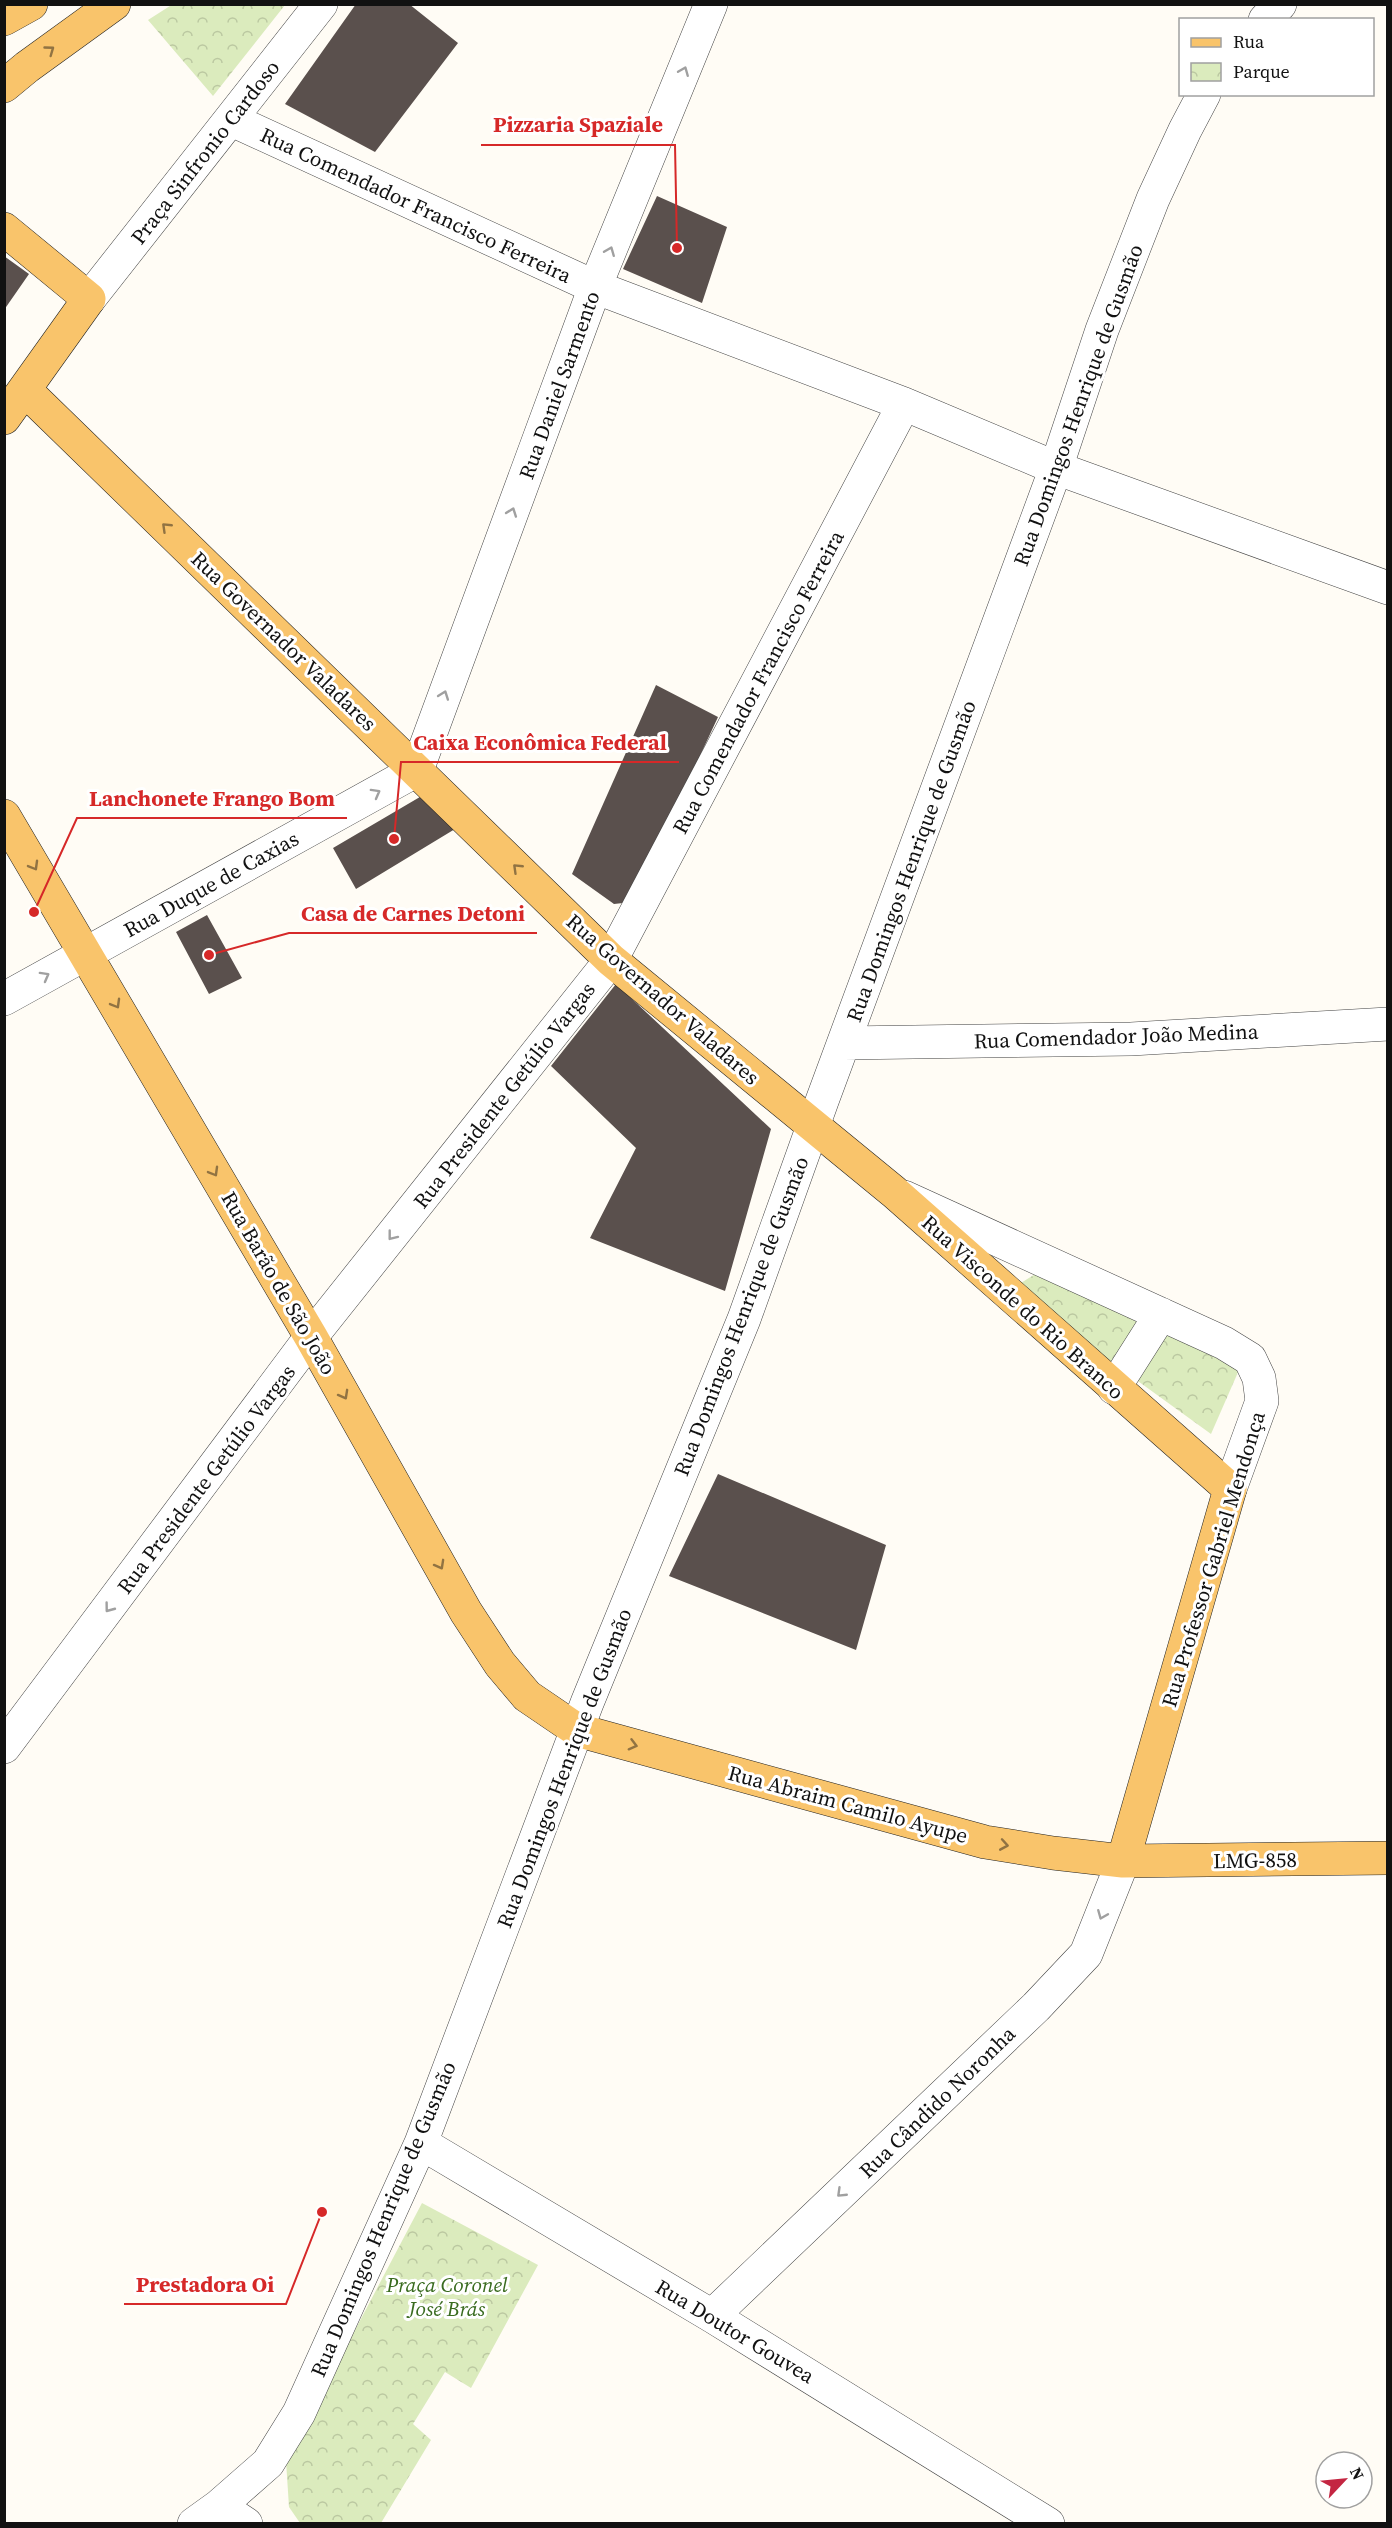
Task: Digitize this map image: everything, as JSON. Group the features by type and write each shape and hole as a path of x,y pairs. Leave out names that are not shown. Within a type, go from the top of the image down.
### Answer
{"main road":[{"path":"4,19 31,4"},
{"path":"4,86 114,4"},
{"path":"4,229 89,299 4,418"},
{"name":"Rua Governador Valadares","path":"25,390 611,960 814,1128"},
{"name":"Rua Barão de São João","path":"4,816 311,1337 466,1612 500,1664 528,1696 577,1730"},
{"name":"Rua Visconde do Rio Branco","path":"814,1128 894,1192 1230,1489"},
{"name":"Rua Professor Gabriel Mendonça","path":"1123,1861 1230,1489"},
{"name":"Rua Abraim Camilo Ayupe","path":"577,1730 985,1842 1123,1861"},
{"name":"LMG-858","path":"1123,1861 1388,1858"}],"street":[{"name":"Praça Sinfronio Cardoso","path":"89,299 321,4"},
{"name":"Rua Daniel Sarmento","path":"417,770 595,287 711,4"},
{"path":"1267,18 1280,4"},
{"name":"Rua Domingos Henrique de Gusmão","path":"207,2515 268,2463 299,2413 421,2143 577,1730 744,1319 1056,468 1102,330 1153,199 1203,96"},
{"name":"Rua Comendador Francisco Ferreira","path":"232,120 595,287 904,404 1056,468 1388,588"},
{"name":"Rua Comendador Francisco Ferreira","path":"611,960 904,404"},
{"name":"Rua Duque de Caxias","path":"4,999 417,770"},
{"name":"Rua Presidente Getúlio Vargas","path":"4,1747 311,1337 611,960"},
{"name":"Rua Comendador João Medina","path":"844,1043 1131,1039 1388,1024"},
{"name":"Rua Professor Gabriel Mendonça","path":"894,1192 1224,1343 1250,1359 1259,1378 1262,1401 1230,1489"},
{"path":"1114,1388 1161,1314"},
{"name":"Rua Cândido Noronha","path":"712,2316 1036,2007 1086,1954 1123,1861"},
{"name":"Rua Doutor Gouvea","path":"421,2143 712,2316 1007,2513 1047,2523"},
{"path":"207,2515 246,2523"}],"green space":[{"path":"173,4 285,5 213,96 148,20"},
{"path":"1045,1268 1239,1370 1211,1434 1011,1289"},
{"name":"Praça Coronel José Brás","path":"422,2203 538,2265 471,2388 445,2372 413,2424 431,2440 381,2523 300,2523 289,2507 286,2461"}],"building":[{"path":"356,4 409,4 458,43 375,152 285,104"},
{"path":"657,196 727,227 702,303 623,269"},
{"path":"4,256 29,274 4,310"},
{"path":"656,685 718,717 632,902 614,904 572,874"},
{"path":"425,794 455,829 356,889 333,848"},
{"path":"207,915 242,978 209,994 176,932"},
{"path":"616,984 771,1129 725,1291 590,1238 636,1148 551,1066"},
{"path":"718,1474 886,1545 856,1650 669,1576"}],"place":[{"name":"Pizzaria Spaziale","path":"677,248"},
{"name":"Caixa Econômica Federal","path":"394,839"},
{"name":"Lanchonete Frango Bom","path":"34,912"},
{"name":"Casa de Carnes Detoni","path":"209,955"},
{"name":"Prestadora Oi","path":"322,2212"}]}
